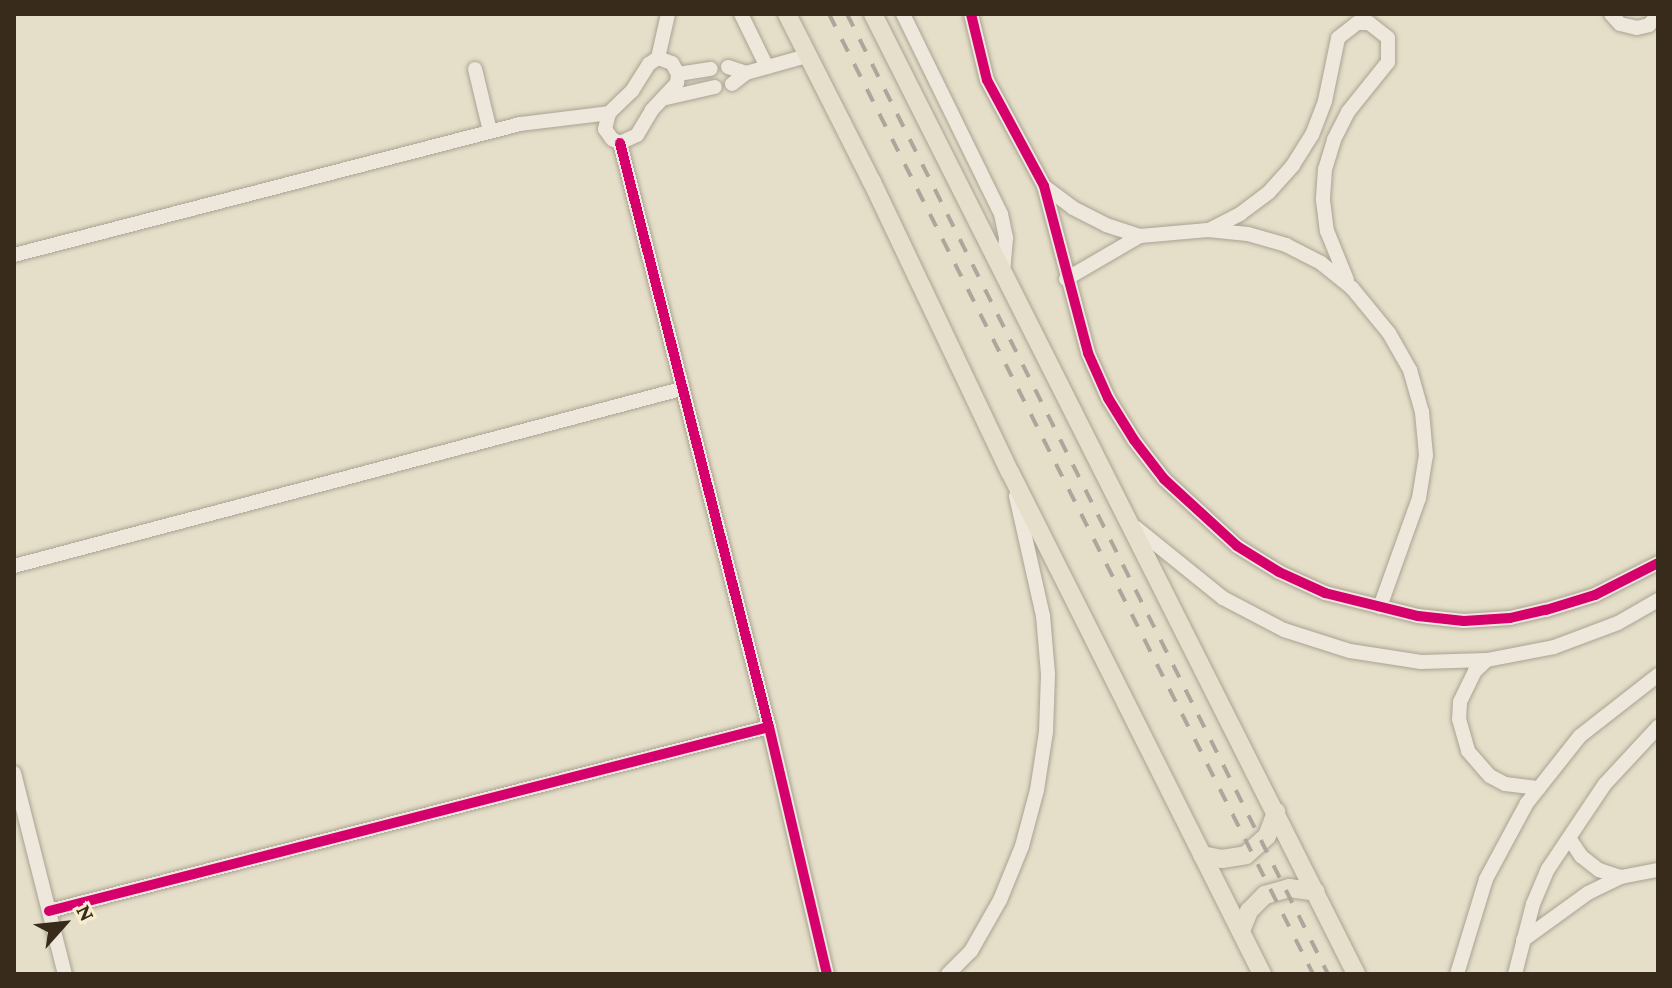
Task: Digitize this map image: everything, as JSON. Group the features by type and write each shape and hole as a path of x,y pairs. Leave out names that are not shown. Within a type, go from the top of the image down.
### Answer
{"main road":[{"path":"787,14 872,182 1010,472 1262,974"},
{"path":"873,14 1134,527 1356,974"},
{"path":"1202,855 1222,859 1246,855 1267,836 1276,812"},
{"path":"1241,931 1249,911 1265,895 1289,888 1316,892"}],"street":[{"path":"668,14 658,58 649,64 632,91 609,113 605,129 620,143 769,727 827,974"},
{"path":"741,14 767,67"},
{"path":"903,14 1001,214 1006,238 1003,270"},
{"path":"971,14 987,80 1044,186 1066,279 1088,353 1108,398 1134,440 1164,479 1237,546 1279,572 1325,593 1418,616 1464,621 1510,618 1595,595 1658,563"},
{"path":"1611,14 1620,24 1637,28 1649,25 1658,15"},
{"path":"1208,230 1260,199 1293,165 1312,135 1325,101 1338,38 1357,23 1369,23 1388,38 1388,62 1348,112 1334,140 1325,169 1323,200 1327,231 1336,261 1352,288 1389,333 1410,370 1422,412 1426,455 1419,498 1380,607"},
{"path":"732,84 746,73 807,56"},
{"path":"620,143 637,135 661,99 677,83 678,74 672,63 658,58"},
{"path":"728,67 746,73"},
{"path":"475,69 490,131"},
{"path":"678,74 711,69"},
{"path":"661,99 715,87"},
{"path":"14,255 490,131 609,113"},
{"path":"1044,186 1073,208 1106,225 1140,236 1208,230 1248,234 1286,245 1321,263 1352,288"},
{"path":"1066,279 1140,236"},
{"path":"14,566 681,389"},
{"path":"956,971 1000,900 1022,846 1037,790 1046,732 1048,674 1043,616 1010,472"},
{"path":"1134,527 1223,598 1284,630 1350,651 1421,662 1487,660 1554,647 1618,623 1658,600"},
{"path":"1487,660 1475,671 1463,694 1459,719 1462,735 1473,758 1490,776 1505,784 1539,788"},
{"path":"1457,974 1486,879 1539,788 1580,736 1658,675"},
{"path":"49,911 769,727"},
{"path":"1515,974 1537,895 1569,838 1605,784 1658,727"},
{"path":"14,773 65,974"},
{"path":"1569,838 1581,856 1599,870 1621,877"},
{"path":"1523,940 1556,913 1621,877 1658,870"},
{"path":"1537,895 1556,913"}],"railway":[{"path":"829,14 1313,974"},
{"path":"847,14 1328,974"}],"cycle path":[{"path":"971,14 987,80 1044,186 1088,353 1108,398 1134,440 1164,479 1237,546 1279,572 1325,593 1418,616 1464,621 1510,618 1546,610 1595,595 1658,563"},
{"path":"620,143 769,727 827,974"},
{"path":"49,911 769,727"}]}
